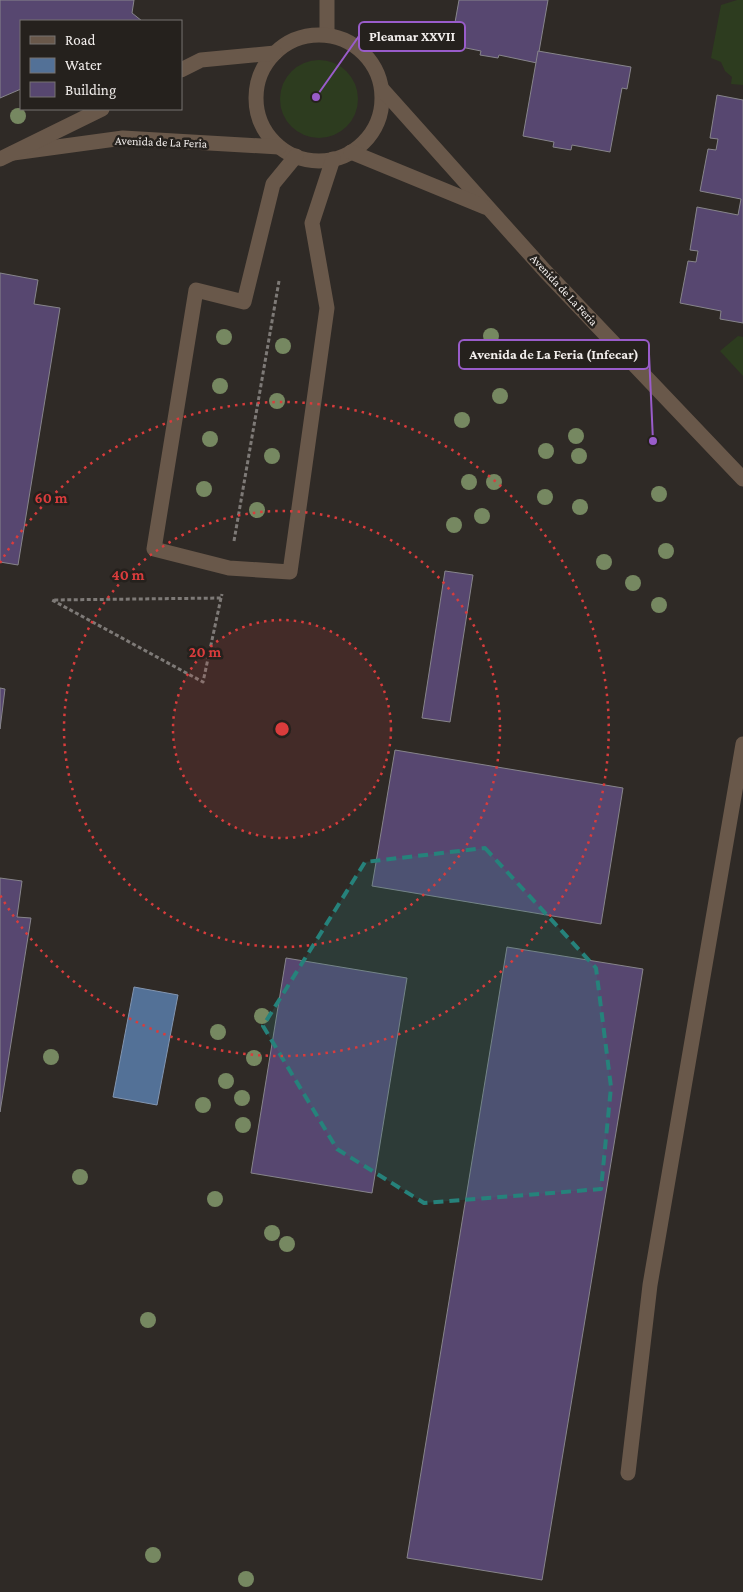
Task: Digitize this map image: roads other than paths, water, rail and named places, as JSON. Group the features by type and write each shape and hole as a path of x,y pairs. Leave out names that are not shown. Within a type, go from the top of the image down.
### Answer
{"street":[{"path":"327,0 327,35"},
{"path":"311,35 327,35 338,38 363,52 378,75 382,89 382,108 376,125 366,140 351,152 333,159 314,161 296,156 279,147 267,133 258,113 256,92 262,70 275,53 298,38 311,35"},
{"path":"182,70 201,60 275,53"},
{"name":"Avenida de La Feria","path":"382,89 488,209 743,479"},
{"name":"Avenida de La Feria","path":"6,156 100,110"},
{"name":"Avenida de La Feria","path":"6,156 123,138 279,147"},
{"name":"Avenida de La Feria","path":"351,152 488,209"},
{"path":"296,156 273,184 244,302 196,290 154,550 229,568 290,572 327,308 312,223 333,159"},
{"path":"628,1473 650,1285 743,744"}],"water":[{"path":"134,987 178,995 157,1105 113,1097"}],"place":[{"name":"Pleamar XXVII","path":"316,97"},
{"name":"Avenida de La Feria (Infecar)","path":"653,441"}]}
